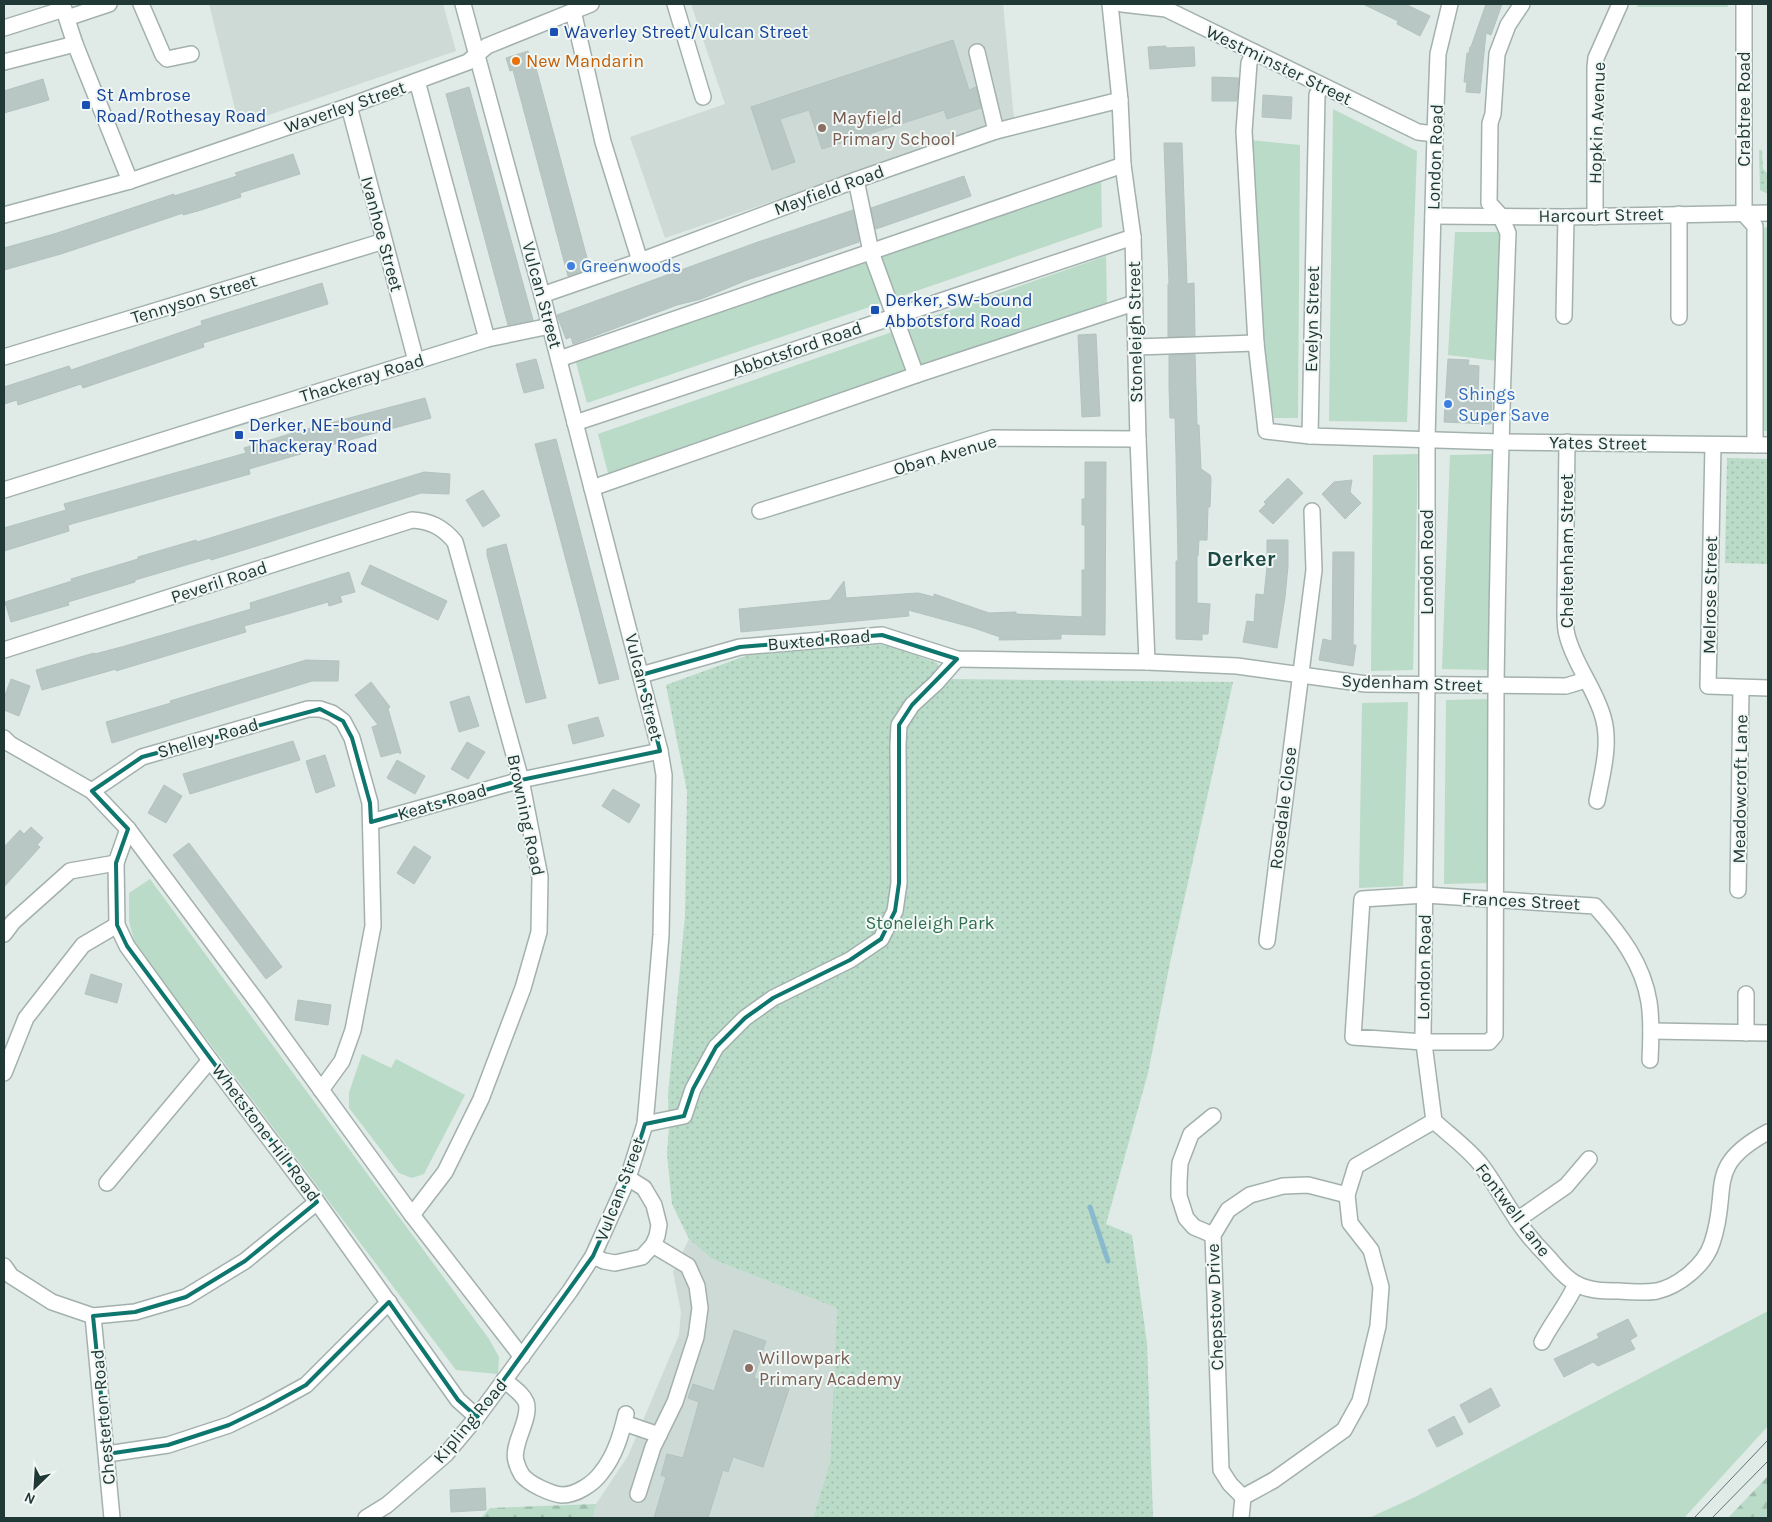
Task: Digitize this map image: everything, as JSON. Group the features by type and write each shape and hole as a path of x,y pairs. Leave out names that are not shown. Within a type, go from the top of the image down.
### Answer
{"street":[{"path":"4,28 64,10 109,4"},
{"path":"141,4 163,55 170,59 190,54"},
{"name":"Vulcan Street","path":"463,4 559,359 641,675 664,775 661,935 645,1124 628,1178 594,1256 522,1357"},
{"name":"Waverley Street","path":"4,215 130,181 417,82 468,62 487,46 591,4"},
{"path":"675,4 703,97"},
{"name":"Stoneleigh Street","path":"1110,4 1120,100 1123,165 1132,237 1147,662"},
{"name":"Westminster Street","path":"1122,4 1167,6 1321,86 1418,132 1435,134"},
{"name":"London Road","path":"1434,1121 1423,1042 1427,685 1427,439 1438,54 1450,4"},
{"path":"1423,1042 1489,1042 1494,1038 1496,686 1500,442 1508,233 1500,215 1489,203 1490,123 1493,114 1497,54 1508,25 1522,4"},
{"name":"Hopkin Avenue","path":"1595,217 1594,67 1596,58 1620,4"},
{"name":"Crabtree Road","path":"1744,4 1744,214"},
{"path":"64,10 75,44 130,181"},
{"path":"574,11 603,142 640,261"},
{"path":"4,62 75,44"},
{"path":"978,52 996,131"},
{"path":"1254,52 1249,63 1244,131 1256,343 1266,431 1310,436 1427,439"},
{"path":"417,82 487,339"},
{"name":"Evelyn Street","path":"1310,436 1317,95 1321,86"},
{"name":"Mayfield Road","path":"542,295 996,131 1120,100"},
{"name":"Ivanhoe Street","path":"349,106 416,361"},
{"path":"559,359 1123,165"},
{"path":"856,180 872,252 893,316 916,375"},
{"name":"Harcourt Street","path":"1433,216 1595,217 1768,213"},
{"path":"1679,214 1679,317"},
{"path":"1744,214 1755,226 1762,445"},
{"path":"1564,316 1566,217"},
{"name":"Abbotsford Road","path":"575,424 1132,237"},
{"name":"Tennyson Street","path":"4,357 384,241"},
{"path":"592,488 916,375 1134,304"},
{"name":"Thackeray Road","path":"4,490 487,339 550,326"},
{"path":"1136,347 1256,343"},
{"name":"Oban Avenue","path":"760,511 993,438 1138,439"},
{"name":"Yates Street","path":"1427,439 1500,442 1762,445"},
{"name":"Cheltenham Street","path":"1567,442 1564,612 1567,635 1574,656 1603,717 1606,746 1597,801"},
{"name":"Melrose Street","path":"1713,445 1708,686 1768,688"},
{"name":"Rosedale Close","path":"1267,941 1314,570 1312,511"},
{"name":"Peveril Road","path":"4,650 412,520 434,524"},
{"name":"Browning Road","path":"412,1214 445,1172 481,1099 522,988 539,932 540,877 520,780 455,542 448,532 434,524"},
{"name":"Buxted Road","path":"641,675 740,647 882,635 957,659 1147,662"},
{"path":"645,1124 684,1116 693,1089 716,1047 745,1018 773,998 850,960 881,939 896,911 899,883 899,725 912,705 936,683 957,659"},
{"name":"Sydenham Street","path":"1147,662 1237,666 1366,684 1566,686 1586,680"},
{"name":"Meadowcroft Lane","path":"1738,890 1741,688"},
{"name":"Shelley Road","path":"92,791 142,757 308,709 320,709 332,713 343,721 352,738 370,803 371,822"},
{"path":"4,738 10,744 92,791 128,829 412,1214 522,1357"},
{"name":"Keats Road","path":"371,822 520,780 660,751"},
{"path":"321,1090 342,1061 353,1030 373,926 371,822"},
{"name":"Whetstone Hill Road","path":"128,829 116,863 117,925 127,946 317,1202 458,1400 477,1417"},
{"path":"4,934 13,922 70,871 116,863"},
{"name":"Frances Street","path":"1423,1042 1353,1037 1362,899 1425,896 1596,906 1620,934 1644,977 1650,1003 1650,1060"},
{"path":"4,1073 26,1018 83,945 117,925"},
{"path":"1746,994 1746,1033"},
{"path":"1651,1031 1768,1033"},
{"path":"108,1183 210,1060"},
{"path":"1213,1116 1191,1134 1180,1163 1179,1180 1179,1196 1186,1218 1194,1227 1213,1235"},
{"path":"1241,1518 1244,1497 1274,1480 1344,1430 1360,1401 1378,1326 1381,1287 1371,1250 1350,1223 1347,1195 1356,1166 1434,1121"},
{"name":"Fontwell Lane","path":"1434,1121 1480,1163 1526,1233 1564,1275 1576,1284 1594,1290 1652,1292 1664,1289 1677,1282 1706,1256 1711,1247 1718,1220 1721,1185 1728,1165 1740,1150 1768,1132"},
{"path":"1518,1220 1566,1186 1589,1159"},
{"path":"594,1256 604,1261 615,1262 642,1257 653,1245 657,1236 659,1225 654,1206 644,1188 628,1178"},
{"name":"Chepstow Drive","path":"1244,1497 1230,1484 1221,1470 1213,1235 1228,1210 1250,1195 1283,1186 1308,1185 1347,1195"},
{"path":"4,1266 11,1276 52,1302 94,1316 134,1312 186,1297 245,1261 317,1202"},
{"path":"638,1494 653,1447 675,1402 696,1337 700,1308 697,1286 688,1266 653,1245"},
{"path":"1542,1342 1550,1326 1570,1298 1576,1284"},
{"path":"107,1454 168,1445 229,1425 306,1385 389,1302"},
{"name":"Chesterton Road","path":"94,1316 112,1518"},
{"name":"Kipling Road","path":"366,1518 388,1506 446,1454 477,1417 522,1357"},
{"path":"504,1380 521,1394 526,1404 525,1417 515,1460 522,1476 542,1490 563,1495 581,1490 601,1474 616,1450 625,1419 659,1435"}],"highlighted area":[{"path":"882,635 957,659 912,705 899,725 899,883 895,911 881,939 850,960 773,998 745,1018 716,1047 693,1089 684,1116 645,1124 628,1178 593,1256 477,1417 458,1400 389,1302 306,1385 266,1407 229,1425 168,1445 107,1454 93,1316 135,1312 186,1297 245,1261 317,1202 127,946 117,925 116,863 128,829 92,791 142,757 320,709 343,721 352,738 370,803 371,822 521,780 660,751 641,675 740,647"}],"shaded area":[{"path":"209,4 443,4 456,51 239,125"},
{"name":"Mayfield Primary School","path":"691,4 1003,4 1014,119 665,238 630,137 725,104"},
{"name":"Willowpark Primary Academy","path":"689,1239 712,1259 837,1308 830,1462 813,1518 593,1518 596,1504 628,1456 679,1335 681,1312 673,1272"}],"green space":[{"path":"1638,4 1727,4 1728,7 1637,7"},
{"path":"1333,109 1417,151 1407,422 1329,421"},
{"path":"1250,140 1300,145 1298,418 1274,418 1263,348"},
{"path":"1759,150 1762,150 1763,169 1768,174 1768,194 1760,190"},
{"path":"1101,176 1102,227 890,300 874,255"},
{"path":"1768,227 1768,431 1760,431 1761,228"},
{"path":"1455,232 1502,232 1498,361 1448,355"},
{"path":"1106,256 1107,306 919,370 902,327"},
{"path":"869,258 884,302 587,403 575,359"},
{"path":"895,331 910,374 609,477 598,434"},
{"path":"1418,454 1413,670 1371,671 1373,455"},
{"path":"1496,454 1490,670 1442,669 1450,455"},
{"path":"1727,458 1768,459 1768,564 1725,563"},
{"name":"Stoneleigh Park","path":"886,644 937,663 946,679 1233,682 1171,958 1148,1073 1106,1224 1132,1235 1147,1343 1153,1518 813,1518 830,1462 837,1308 712,1259 689,1239 672,1204 667,1154 669,1127 668,1095 685,916 687,791 666,685 748,655"},
{"path":"1492,699 1487,883 1444,884 1446,700"},
{"path":"1408,702 1403,886 1359,888 1362,703"},
{"path":"150,879 489,1339 499,1357 498,1374 456,1370 135,944 129,921 129,893"},
{"path":"362,1054 391,1068 396,1059 465,1095 424,1174 412,1178 399,1173 349,1108 349,1093"},
{"path":"1768,1311 1768,1426 1684,1518 1369,1518 1415,1497"},
{"path":"1768,1476 1768,1518 1728,1518"},
{"path":"596,1504 593,1518 481,1518 490,1508"}],"building":[{"path":"1363,4 1405,4 1430,16 1420,36 1397,24 1398,21"},
{"path":"1486,4 1502,4 1491,35 1486,33 1480,93 1466,92 1467,82 1464,82 1467,53 1469,53"},
{"path":"953,40 969,90 976,87 981,108 947,119 944,110 822,149 809,110 780,119 795,162 772,170 751,107"},
{"path":"1166,46 1166,48 1194,47 1195,66 1150,69 1148,47"},
{"path":"528,51 533,69 536,68 590,269 568,276 513,70 510,71 506,58"},
{"path":"1212,77 1239,78 1237,101 1212,101"},
{"path":"43,79 49,100 4,113 4,91"},
{"path":"469,87 533,320 508,325 446,94"},
{"path":"1263,95 1292,97 1291,119 1262,117"},
{"path":"1164,143 1182,143 1187,284 1194,283 1195,336 1168,337 1169,284"},
{"path":"293,154 300,174 240,193 241,197 198,211 183,215 183,213 61,254 4,270 4,248 237,176 235,173"},
{"path":"964,176 971,196 876,229 871,208"},
{"path":"853,210 859,242 747,280 701,299 677,305 573,344 571,337 566,339 557,315 758,242"},
{"path":"322,283 328,304 203,343 204,347 83,388 81,384 18,405 17,400 4,404 4,387 69,366 71,370 202,325 201,321"},
{"path":"1096,334 1100,416 1082,417 1078,335"},
{"path":"1195,354 1197,425 1199,425 1201,469 1210,475 1211,479 1207,540 1199,540 1197,556 1197,603 1210,604 1208,634 1202,634 1202,640 1176,639 1176,561 1178,561 1175,418 1170,418 1169,387 1169,355"},
{"path":"536,359 544,388 524,393 516,364"},
{"path":"1448,359 1469,360 1468,365 1479,366 1478,397 1492,398 1491,424 1444,422"},
{"path":"425,398 431,418 249,469 250,474 68,525 69,531 4,551 4,528 66,510 64,504 246,453 244,448 296,432"},
{"path":"556,439 619,679 599,684 535,444"},
{"path":"1085,462 1106,462 1105,635 1061,634 1061,639 999,640 1000,637 971,627 908,610 909,616 741,632 739,609 830,600 844,581 846,598 918,593 934,597 934,594 989,613 1016,612 1016,614 1082,617 1082,570 1085,570 1085,525 1082,525 1082,499 1085,499"},
{"path":"424,472 450,474 449,494 421,493 211,560 210,558 135,580 135,582 68,602 69,605 11,622 5,602 72,581 71,579 138,559 138,557 196,540 197,542"},
{"path":"1288,478 1303,493 1273,524 1259,511 1266,504 1264,502"},
{"path":"1352,480 1350,492 1361,503 1345,519 1322,494 1334,482"},
{"path":"483,490 500,516 483,527 466,500"},
{"path":"1267,540 1288,540 1285,597 1277,648 1243,642 1247,621 1254,622 1256,594 1264,595"},
{"path":"506,544 546,698 526,703 487,555 487,549"},
{"path":"1333,552 1354,552 1353,645 1356,645 1353,666 1319,660 1323,639 1332,641"},
{"path":"370,565 447,601 438,620 361,584"},
{"path":"349,572 355,592 340,596 342,602 329,606 328,602 244,626 246,632 116,671 116,669 42,690 36,670 251,609 250,603"},
{"path":"306,660 339,661 338,681 312,681 112,743 106,722"},
{"path":"11,679 30,686 19,716 4,710 4,698"},
{"path":"371,682 390,707 388,709 400,754 399,752 381,757 372,727 378,725 355,695"},
{"path":"469,696 479,726 459,732 450,702"},
{"path":"598,717 604,736 573,744 568,725"},
{"path":"293,741 300,760 190,794 183,774"},
{"path":"467,742 485,752 468,779 451,769"},
{"path":"325,755 335,786 316,793 306,761"},
{"path":"397,760 425,776 415,794 387,778"},
{"path":"164,785 182,796 166,823 148,813"},
{"path":"613,789 640,805 629,823 602,806"},
{"path":"31,827 43,838 37,845 40,847 4,887 4,847 20,830 24,834"},
{"path":"189,843 282,967 266,979 173,855"},
{"path":"414,846 431,857 414,884 397,873"},
{"path":"91,974 122,984 117,1003 85,994"},
{"path":"298,1000 331,1005 328,1025 295,1020"},
{"path":"1628,1319 1637,1336 1630,1340 1635,1349 1598,1366 1593,1362 1564,1377 1554,1359 1599,1338 1597,1334"},
{"path":"734,1330 766,1341 754,1378 789,1389 763,1467 733,1457 728,1472 723,1470 708,1518 654,1518 666,1477 661,1475 667,1454 683,1458 699,1402 688,1398 693,1384 714,1391"},
{"path":"1491,1388 1500,1406 1469,1423 1460,1405"},
{"path":"1454,1416 1463,1434 1437,1447 1428,1430"},
{"path":"485,1488 486,1510 451,1512 450,1490"}],"waterway":[{"path":"1090,1207 1108,1261"}],"tram line":[{"path":"1694,1518 1768,1440"},
{"path":"1712,1518 1768,1461"}],"place":[{"name":"Waverley Street/Vulcan Street","path":"554,32"},
{"name":"New Mandarin","path":"516,61"},
{"name":"St Ambrose Road/Rothesay Road","path":"86,105"},
{"name":"Mayfield Primary School","path":"822,128"},
{"name":"Greenwoods","path":"571,266"},
{"name":"Derker, SW-bound Abbotsford Road","path":"875,310"},
{"name":"Shings Super Save","path":"1448,404"},
{"name":"Derker, NE-bound Thackeray Road","path":"239,435"},
{"name":"Willowpark Primary Academy","path":"749,1368"}],"district":[{"name":"Derker","path":"1241,558"}]}
